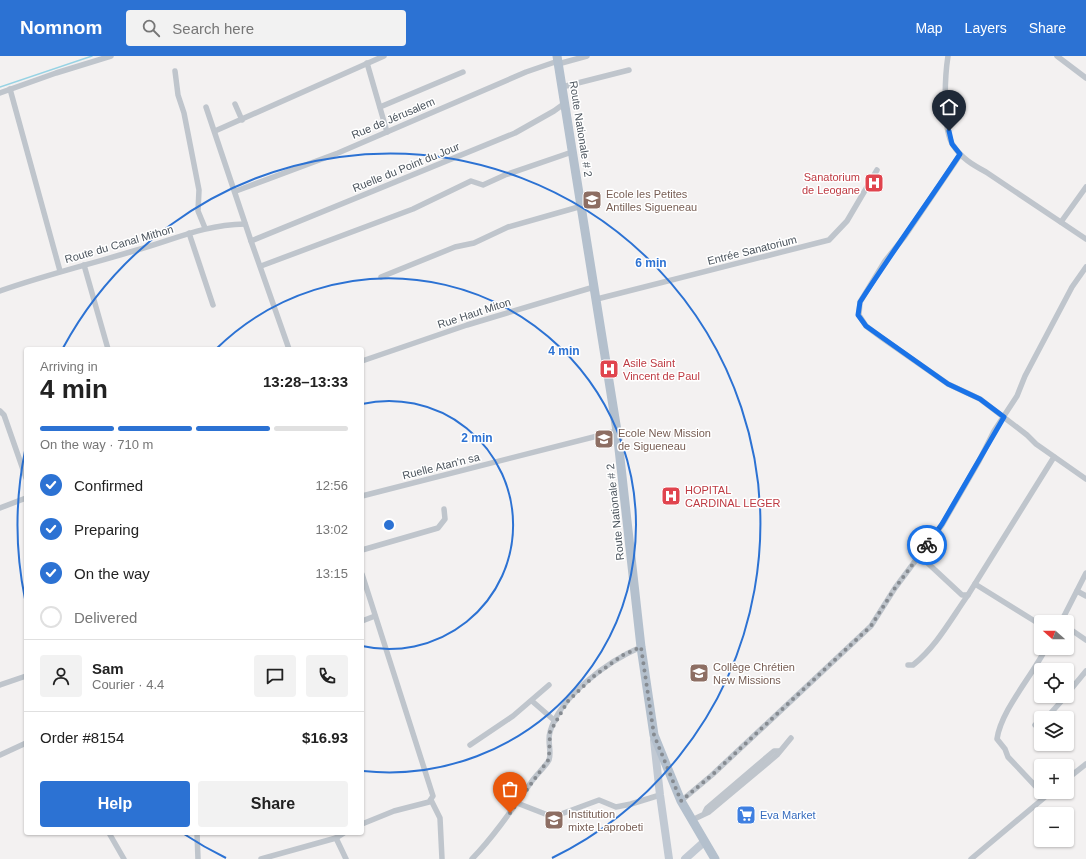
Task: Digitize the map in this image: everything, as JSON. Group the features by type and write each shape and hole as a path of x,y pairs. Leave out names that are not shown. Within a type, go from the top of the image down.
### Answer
{"main road":[{"name":"Route Nationale # 2","path":"558,60 617,431 641,647 654,735 681,801 715,859"},
{"path":"654,735 660,795 669,859"},
{"path":"685,859 704,842"}],"street":[{"path":"0,93 111,56"},
{"path":"215,132 384,56"},
{"name":"Rue de Jérusalem","path":"236,191 338,153 526,72 558,60 587,56"},
{"path":"948,56 946,119 952,144 970,163 986,172 1086,240"},
{"path":"1057,56 1086,78"},
{"path":"367,63 387,132"},
{"path":"562,87 629,70"},
{"path":"175,71 178,95 184,112 199,190 198,211 205,228"},
{"path":"380,107 463,72"},
{"path":"10,89 60,271"},
{"name":"Ruelle du Point du Jour","path":"251,241 515,133 554,111 565,103"},
{"path":"235,104 242,120"},
{"path":"206,107 288,347"},
{"path":"261,266 412,209 471,181 483,184 572,152"},
{"path":"960,154 905,236 885,262 860,302 858,315 866,326 882,338 948,384 980,399 1027,435 1036,444 1086,479"},
{"name":"Entrée Sanatorium","path":"596,299 829,240 847,221 877,170"},
{"path":"1060,222 1086,187"},
{"path":"381,277 455,247 474,242 508,227 582,206"},
{"name":"Route du Canal Mithon","path":"0,291 60,271 138,250 205,228 224,224 245,224"},
{"path":"189,233 213,305"},
{"path":"84,265 107,347"},
{"path":"681,801 712,775 871,626 895,588 942,524 1017,396 1025,376 1072,287 1086,267"},
{"name":"Rue Haut Miton","path":"364,361 467,325 594,287"},
{"path":"0,411 4,415 24,472"},
{"name":"Ruelle Atan'n sa","path":"364,495 617,431"},
{"path":"908,665 913,666 925,655 942,634 1054,457"},
{"path":"0,508 24,499"},
{"path":"364,549 438,528 445,519 444,509"},
{"path":"919,555 962,595 968,595"},
{"path":"1065,615 1086,573"},
{"path":"975,584 1034,621"},
{"path":"364,587 432,790 433,796 431,800 440,818 442,859"},
{"path":"1077,591 1086,596"},
{"path":"364,620 375,616"},
{"path":"1074,632 1086,640"},
{"path":"472,859 504,823 549,759 548,742 550,732 568,701 594,676 623,655 641,647"},
{"path":"1034,785 1008,757 1005,749 997,739 1004,720 1016,696 1042,655"},
{"path":"1074,685 1086,670"},
{"path":"0,685 24,677"},
{"path":"470,745 486,736 532,701 549,685"},
{"path":"532,701 555,721"},
{"path":"1053,711 1060,703"},
{"path":"692,820 705,812 707,808 774,751 779,751 791,738"},
{"path":"0,755 24,744"},
{"path":"1074,773 1086,764"},
{"path":"517,803 553,817 599,800 616,807 660,795"},
{"path":"971,859 1037,799"},
{"path":"364,823 394,811 431,800"},
{"path":"110,835 124,859"},
{"path":"197,835 198,859"},
{"path":"262,859 282,856 336,838 341,835"},
{"path":"336,838 346,859"}],"waterway":[{"path":"0,87 92,56"}],"way so far":[{"path":"510,813 532,780 549,759 548,742 550,732 568,701 594,676 623,655 641,647 654,735 681,801 682,798 691,793 712,775 871,626 895,588 927,545"}],"place":[{"name":"Sanatorium de Leogane","path":"874,183"},
{"name":"Ecole les Petites Antilles Sigueneau","path":"592,200"},
{"name":"Asile Saint Vincent de Paul","path":"609,369"},
{"name":"Ecole New Mission de Sigueneau","path":"604,439"},
{"name":"HOPITAL CARDINAL LEGER","path":"671,496"},
{"name":"Collège Chrétien New Missions","path":"699,673"},
{"name":"Eva Market","path":"746,815"},
{"name":"Institution mixte Laprobeti","path":"554,820"}],"route":[{"path":"927,545 942,524 979,461 994,431 1004,417 980,399 948,384 882,338 866,326 858,315 858,310 860,302 885,262 905,236 960,154 952,144 949,131"}]}
